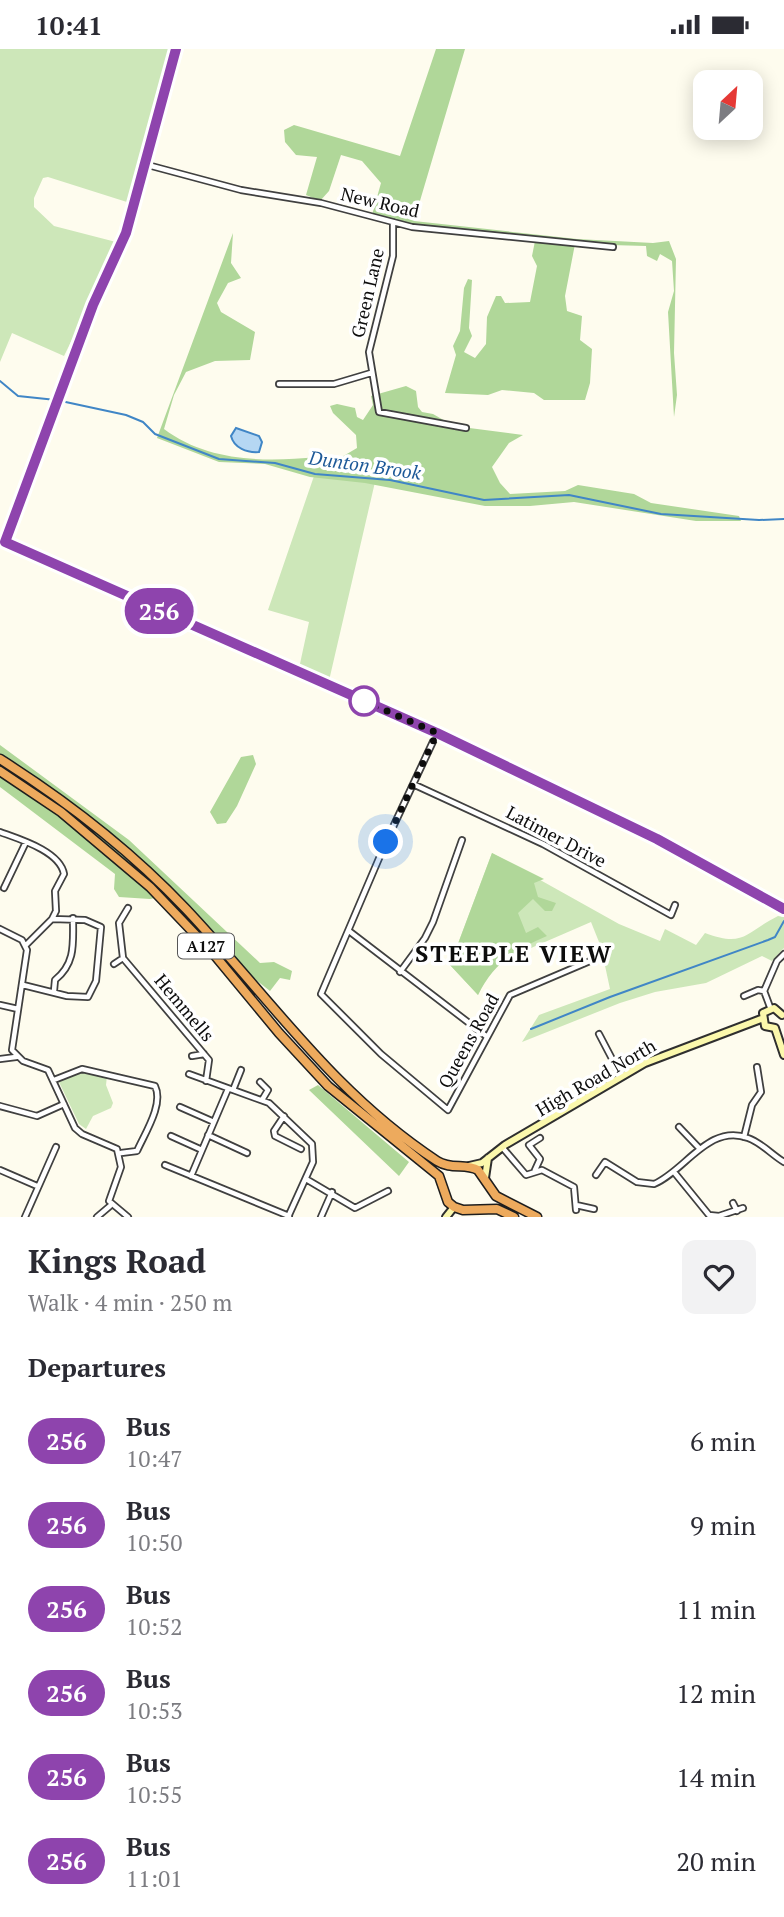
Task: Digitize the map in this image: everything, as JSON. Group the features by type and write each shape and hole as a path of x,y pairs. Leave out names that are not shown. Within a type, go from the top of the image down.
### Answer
{"highway":[{"name":"A127","path":"0,759 69,805 157,880 220,946 306,1048 365,1106 437,1161 449,1167 478,1170 496,1196 537,1217"},
{"name":"A127","path":"0,771 61,812 150,887 212,952 279,1033 328,1086 439,1176 448,1202 454,1207"},
{"path":"454,1207 463,1210 497,1209 514,1217"}],"street":[{"path":"176,49 126,233 93,305 2,541 437,733 657,839 784,909"},
{"name":"New Road","path":"144,164 241,190 321,203 412,227 613,247"},
{"name":"Green Lane","path":"393,222 393,256 369,352 379,412 467,428"},
{"path":"279,384 334,384 371,373"},
{"path":"437,733 415,785 386,842 349,931 486,1036"},
{"name":"Latimer Drive","path":"415,785 543,844 671,915 675,905"},
{"path":"0,832 26,842 48,855 65,871 55,891 56,911 52,919 26,945 23,985 12,1049 16,1057"},
{"path":"400,972 425,938 433,922 463,840"},
{"path":"5,888 26,842"},
{"path":"114,964 123,958 119,923 128,908"},
{"path":"23,985 88,997 96,981 101,927 95,922 73,918 52,919"},
{"path":"54,991 55,980 66,972 72,957 73,918"},
{"path":"0,929 22,940 26,945"},
{"name":"Queens Road","path":"349,931 321,994 381,1054 448,1110 504,1002 517,989 597,958"},
{"path":"744,996 764,991 777,961 784,954"},
{"name":"Hemmells","path":"123,958 204,1054 210,1065 206,1081"},
{"path":"764,991 771,1007 783,1015 775,1028"},
{"path":"0,1005 18,1009"},
{"path":"771,1007 763,1013 761,1019 765,1026 775,1028"},
{"name":"High Road North","path":"467,1167 482,1163 502,1147 621,1076 678,1049 761,1019"},
{"path":"775,1028 784,1055"},
{"path":"599,1034 621,1076"},
{"path":"192,1056 204,1054"},
{"path":"0,1059 16,1057 39,1064 48,1070 75,1128 82,1134 113,1146 121,1153 137,1151 157,1104 159,1094 155,1086 82,1069 54,1080"},
{"path":"744,1137 752,1105 761,1092 757,1067"},
{"path":"191,1176 214,1122 241,1070"},
{"path":"165,1165 289,1217 313,1162 312,1144 284,1116 262,1100 189,1074"},
{"path":"260,1082 268,1090 262,1100"},
{"path":"0,1106 37,1116 64,1104"},
{"path":"180,1107 214,1122"},
{"path":"284,1116 274,1131 275,1136 301,1149"},
{"path":"679,1127 699,1149"},
{"path":"208,1135 247,1153"},
{"path":"171,1136 202,1150"},
{"path":"596,1175 605,1162 637,1182 645,1184 661,1181 714,1140 744,1137 784,1162"},
{"path":"535,1170 540,1159 529,1145 540,1138"},
{"path":"25,1217 56,1147"},
{"path":"502,1147 526,1175 535,1170 547,1171 574,1187 576,1208 594,1209"},
{"path":"121,1153 121,1167 108,1195 110,1206 128,1217"},
{"path":"485,1178 489,1156"},
{"path":"0,1170 37,1186"},
{"path":"674,1172 709,1216 743,1208"},
{"path":"306,1179 355,1207 388,1191"},
{"path":"321,1217 332,1192"},
{"path":"733,1203 737,1210"},
{"path":"97,1217 110,1206"},
{"path":"446,1217 454,1207"}],"green space":[{"path":"0,49 170,49 135,172 136,184 130,203 48,177 43,178 34,198 34,207 54,226 116,242 106,270 64,356 12,333 0,362"},
{"path":"436,49 465,49 414,221 577,239 653,243 669,241 676,259 674,353 677,395 674,417 668,312 674,291 672,261 660,254 657,261 647,256 646,246 575,244 565,296 567,311 582,316 580,340 592,349 590,383 585,400 544,400 534,393 502,390 488,395 445,393 456,355 453,346 460,331 464,288 468,279 472,280 469,328 472,336 464,352 475,358 486,344 487,317 496,296 501,296 505,303 530,302 537,266 532,256 535,241 412,227 372,215 381,183 362,161 341,155 329,191 320,201 306,195 317,157 296,155 285,142 284,130 294,125 400,156"},
{"path":"233,233 231,263 241,278 228,283 217,303 221,312 255,332 250,360 215,361 186,372 174,395 164,429 181,440 218,454 237,457 317,457 327,471 334,470 340,458 357,448 356,435 333,413 330,406 337,404 355,408 357,417 363,420 373,405 371,396 406,386 416,391 418,407 422,412 433,414 454,426 523,435 509,443 492,467 500,483 510,494 565,491 578,485 634,494 651,503 739,516 741,521 696,521 574,502 485,506 365,483 310,477 265,464 219,462 157,438"},
{"path":"314,476 375,482 328,685 298,673 309,622 268,610"},
{"path":"0,745 129,840 260,963 274,962 292,971 290,980 280,978 270,991 256,980 176,894 150,899 119,897 114,889 115,874 0,787"},
{"path":"253,755 256,764 237,806 226,823 217,824 210,812 241,757"},
{"path":"492,853 619,924 660,941 665,929 696,945 705,933 729,939 737,938 778,916 784,917 784,948 772,961 762,956 706,983 655,992 620,1003 522,1042 539,1015 610,989 601,947 591,922 499,962 489,973 478,995 450,965"},
{"path":"492,853 544,879 534,883 538,897 556,903 552,911 545,911 533,899 518,913 526,933 538,927 547,936 506,959 491,974 478,995 450,965"},
{"path":"82,1071 107,1076 106,1085 113,1103 111,1108 93,1116 86,1129 79,1124 59,1082"},
{"path":"318,1085 409,1162 399,1176 309,1090"}],"water":[{"path":"236,428 259,436 262,442 259,452 246,451 235,444 231,436"}],"waterway":[{"name":"Dunton Brook","path":"0,381 18,396 56,400"},
{"name":"Dunton Brook","path":"61,401 126,415 143,422 155,434 219,459 275,463 315,474 390,480 484,500 569,495 661,514 784,519"},
{"path":"531,1029 610,997 768,940 775,937 784,921"}],"bus line":[{"name":"256","path":"176,49 126,233 93,305 5,542 437,733 657,839 784,909"}],"district":[{"name":"STEEPLE VIEW","path":"514,954"}],"route":[{"path":"364,701 437,733 415,785 386,842"}]}
